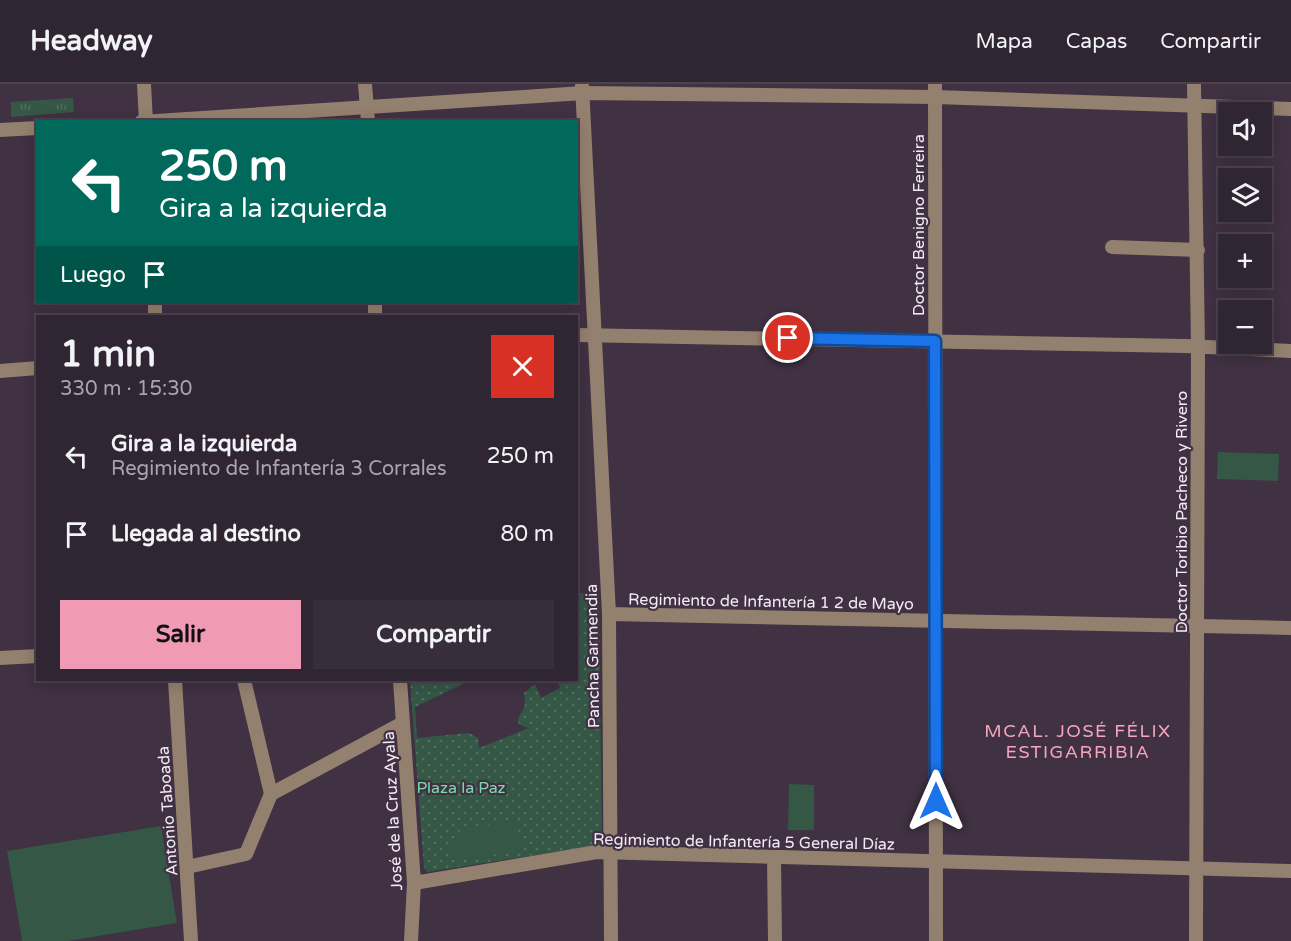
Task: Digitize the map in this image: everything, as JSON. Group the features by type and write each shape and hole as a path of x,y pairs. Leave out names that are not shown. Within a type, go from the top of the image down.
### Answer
{"street":[{"path":"144,84 146,120"},
{"path":"365,84 368,120"},
{"name":"Doctor Toribio Pacheco y Rivero","path":"1194,84 1198,250 1196,941"},
{"path":"161,120 582,89 935,91 1291,109"},
{"name":"Pancha Garmendia","path":"582,89 609,614 611,941"},
{"name":"Doctor Benigno Ferreira","path":"935,91 936,941"},
{"path":"0,130 36,128"},
{"path":"1112,247 1198,250"},
{"path":"578,335 935,341 1291,351"},
{"path":"0,370 36,368"},
{"name":"Regimiento de Infantería 1 2 de Mayo","path":"609,614 1197,628 1291,628"},
{"path":"0,658 36,656"},
{"name":"Antonio Taboada","path":"176,681 191,941"},
{"path":"187,867 246,854 271,794 244,681"},
{"name":"José de la Cruz Ayala","path":"400,681 414,883 411,941"},
{"path":"271,794 403,723"},
{"name":"Regimiento de Infantería 5 General Díaz","path":"414,883 610,852 1291,872"},
{"path":"774,857 775,941"}],"green space":[{"path":"73,98 74,112 11,117 11,102"},
{"path":"1218,452 1279,454 1278,481 1217,479"},
{"name":"Plaza la Paz","path":"578,593 599,593 602,841 599,845 427,872 424,868 410,681 469,681 415,707 417,738 469,733 478,738 479,748 529,728 520,725 518,718 525,706 524,693 535,684 541,698 560,688 557,681 578,681"},
{"path":"789,784 814,785 814,830 788,830"},
{"path":"517,821 521,851 451,860 449,847 462,828"},
{"path":"161,826 177,923 68,941 22,941 7,851"}],"district":[{"name":"MCAL. JOSÉ FÉLIX ESTIGARRIBIA","path":"1078,741"}],"route":[{"path":"788,338 935,341 936,801"}]}
